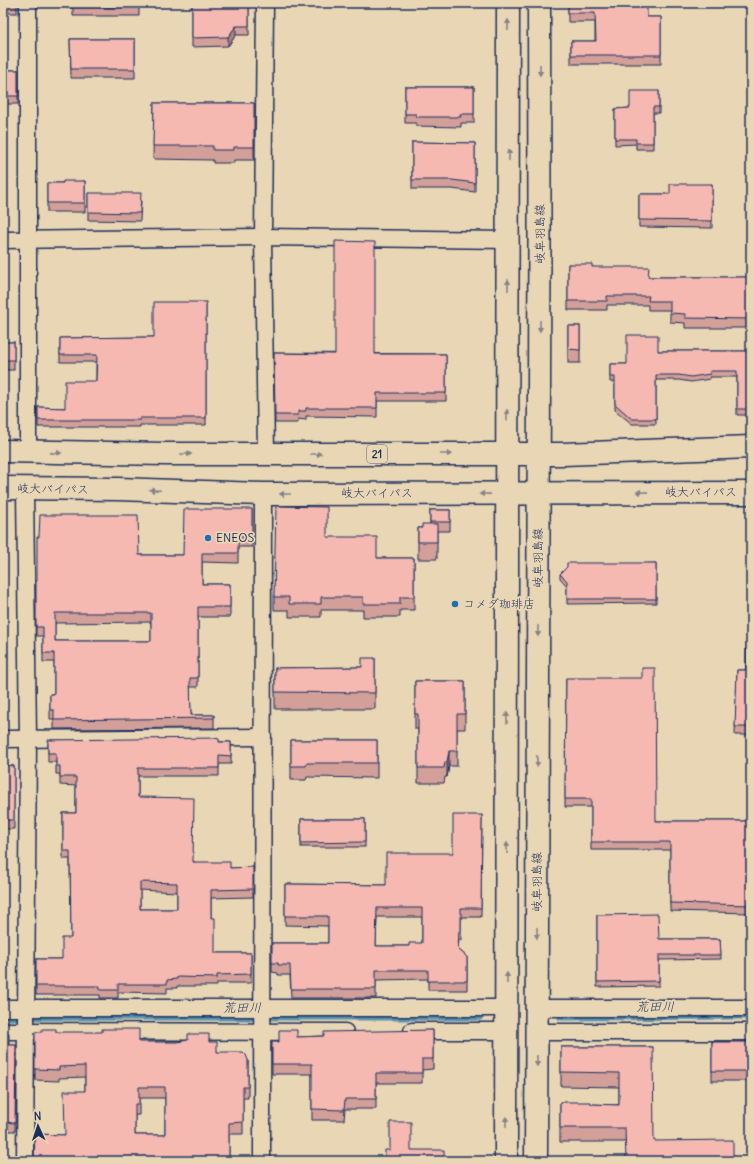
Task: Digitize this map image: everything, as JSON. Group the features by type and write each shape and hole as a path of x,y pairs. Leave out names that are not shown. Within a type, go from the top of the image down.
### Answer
{"main road":[{"path":"506,1161 506,454 509,240 508,3"},
{"name":"岐阜羽島線","path":"536,1161 538,454 541,260 540,3"},
{"name":"21","path":"3,452 538,454 751,446"},
{"name":"岐大バイパス","path":"3,488 118,489 263,494 538,494 618,492 751,493"}],"street":[{"path":"28,3 28,452"},
{"path":"265,3 263,237 266,454"},
{"path":"3,240 263,237 509,240"},
{"path":"25,489 28,739 25,1161"},
{"path":"262,1161 263,494"},
{"path":"3,739 263,737"},
{"path":"3,1008 26,1010 262,1010 506,1008"},
{"path":"537,1008 751,1008"},
{"path":"3,1031 356,1032"},
{"path":"396,1031 506,1031"},
{"path":"537,1032 751,1032"}],"building":[{"path":"17,3 17,4 3,4"},
{"path":"73,3 139,3 139,7 73,7"},
{"path":"192,3 249,3 249,26 236,26 228,37 192,38"},
{"path":"568,3 647,3 647,17 661,17 661,55 571,55 571,41 596,41 595,13 568,13"},
{"path":"70,39 135,39 135,69 71,69"},
{"path":"3,70 18,70 18,96 3,96"},
{"path":"405,87 474,87 474,114 460,114 461,117 416,117 416,114 405,114"},
{"path":"630,91 659,91 659,107 653,107 653,143 636,143 636,139 615,139 615,109 630,108"},
{"path":"154,103 254,103 254,147 234,147 234,150 213,150 213,146 153,146"},
{"path":"412,142 475,143 475,183 452,180 412,180"},
{"path":"63,181 85,181 85,203 47,203 47,183 63,183"},
{"path":"670,184 712,184 712,221 639,220 639,194 670,194"},
{"path":"88,193 141,193 140,213 88,212"},
{"path":"335,241 375,242 375,354 446,354 446,393 377,393 377,408 306,408 306,411 298,411 298,415 275,415 274,353 335,354"},
{"path":"568,264 592,264 592,267 649,267 648,277 751,277 751,319 685,318 685,314 670,313 670,301 648,301 649,296 607,296 607,301 568,301"},
{"path":"154,302 206,302 206,418 140,418 140,420 38,420 38,407 65,408 65,381 96,381 97,355 60,355 60,338 154,337"},
{"path":"568,326 580,326 580,350 568,349"},
{"path":"627,335 658,335 658,351 751,351 751,409 737,409 737,371 710,371 710,374 691,377 679,375 656,375 656,419 632,419 615,404 615,377 610,377 610,364 627,364"},
{"path":"3,342 14,342 14,360 3,360"},
{"path":"276,506 327,507 327,537 377,537 377,558 414,558 414,597 400,597 400,604 363,604 363,597 321,597 321,604 289,604 289,597 274,597"},
{"path":"184,509 252,509 252,537 238,537 238,553 202,553 202,584 230,584 230,607 198,607 198,678 190,678 191,715 214,715 214,718 54,720 54,710 50,710 50,694 54,694 54,653 43,653 43,627 36,627 37,537 39,537 40,515 138,515 139,555 183,555","holes":["55,613 151,613 151,641 55,641"]},
{"path":"430,510 450,510 450,522 430,522"},
{"path":"422,524 437,524 437,542 418,542 418,528 422,528"},
{"path":"567,563 656,563 656,599 567,599 567,581 560,574 567,567"},
{"path":"751,626 751,727 735,727 737,670 746,670 747,627"},
{"path":"362,658 375,658 375,693 275,692 275,668 362,667"},
{"path":"642,668 655,668 656,821 751,821 751,905 670,903 670,842 591,842 591,799 565,799 566,678 642,678"},
{"path":"415,681 465,681 465,714 457,714 457,751 449,751 444,768 418,768 418,714 415,714"},
{"path":"214,738 219,739 219,742 231,742 231,756 219,755 219,768 138,768 138,797 194,798 193,862 230,862 230,868 253,867 253,889 211,890 211,918 215,918 215,953 251,953 251,974 217,975 217,978 177,977 177,979 167,980 167,984 118,984 118,990 100,990 100,986 36,986 36,959 62,959 62,938 71,938 70,851 63,851 63,813 76,813 76,777 60,777 60,766 56,766 56,753 48,753 48,740","holes":["140,882 177,883 177,909 140,909"]},
{"path":"291,740 377,740 377,763 307,763 306,766 291,766"},
{"path":"3,765 14,766 14,820 3,820"},
{"path":"453,815 482,815 481,908 461,908 461,931 459,931 458,949 467,957 467,981 428,981 428,970 376,970 376,989 291,989 290,965 278,965 278,963 272,963 272,943 328,943 328,916 285,916 285,884 386,885 386,853 453,853","holes":["377,908 422,908 422,943 409,943 409,946 376,946"]},
{"path":"301,819 365,819 365,842 301,843"},
{"path":"658,914 659,939 720,939 721,955 659,955 659,981 597,982 597,915"},
{"path":"749,952 751,952 751,976 749,976"},
{"path":"42,1029 56,1029 56,1032 102,1032 102,1029 139,1029 139,1042 177,1042 188,1040 188,1034 209,1034 209,1042 217,1042 217,1052 243,1052 248,1060 248,1087 243,1087 243,1122 229,1123 229,1161 34,1161 35,1134 65,1135 64,1091 85,1091 85,1066 59,1067 59,1070 35,1069 35,1032 42,1032","holes":["139,1087 165,1087 165,1135 135,1135 135,1104 139,1104"]},
{"path":"279,1030 297,1030 297,1037 324,1036 324,1032 433,1030 433,1059 422,1059 422,1073 376,1073 376,1099 345,1099 344,1110 312,1109 312,1064 272,1064 272,1042 279,1042"},
{"path":"3,1033 9,1033 9,1045 16,1045 15,1123 3,1122"},
{"path":"712,1042 751,1042 751,1071 712,1071"},
{"path":"561,1047 653,1047 654,1141 733,1140 733,1161 626,1161 625,1128 560,1128 560,1102 591,1102 591,1104 619,1105 619,1073 561,1072"},
{"path":"390,1122 411,1122 411,1150 444,1150 444,1161 385,1161 385,1150 390,1150"}],"waterway":[{"name":"荒田川","path":"560,1018 751,1017"},
{"name":"荒田川","path":"3,1018 480,1018"}],"place":[{"name":"ENEOS","path":"208,538"},
{"name":"コメダ珈琲店","path":"455,604"}]}
